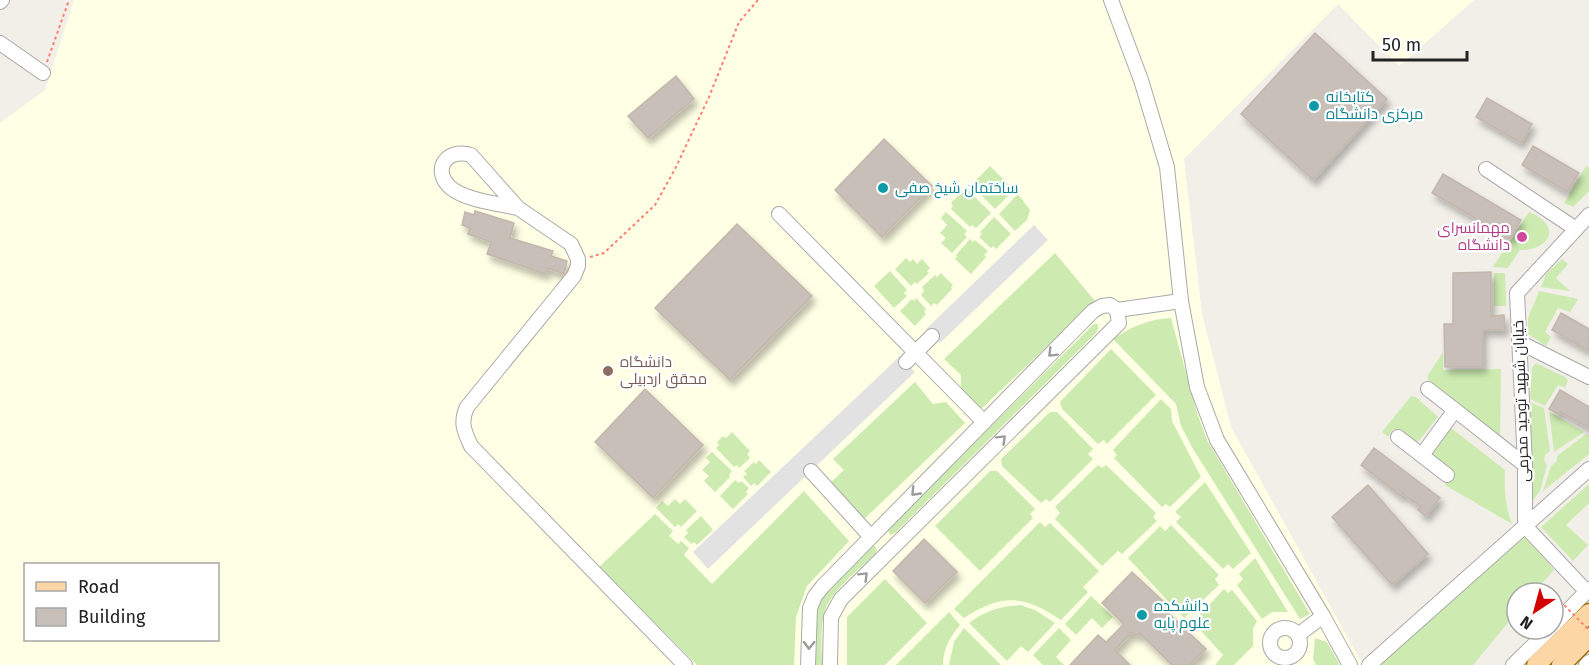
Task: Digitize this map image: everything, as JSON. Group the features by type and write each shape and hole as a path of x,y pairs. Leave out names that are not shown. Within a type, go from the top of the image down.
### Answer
{"main road":[{"path":"1536,665 1589,613"},
{"path":"1561,665 1589,637"}],"street":[{"path":"1111,0 1142,80 1167,167 1181,301 1197,387 1216,440 1323,616 1350,665"},
{"path":"0,43 44,73"},
{"path":"518,208 464,195 453,190 445,182 441,170 445,160 451,154 461,152 471,155 518,208 571,244 578,259 574,276 467,407 463,417 463,427 471,446 685,665"},
{"path":"1486,169 1576,229"},
{"path":"779,214 911,357 984,422"},
{"name":"خیابان شهید توحید محرمی","path":"1525,526 1525,465 1516,292 1589,215"},
{"path":"808,665 810,608 815,596 1093,311 1110,305 1118,310 1181,301"},
{"path":"830,665 831,617 841,599 1119,323 1118,310"},
{"path":"911,357 932,336"},
{"path":"1519,342 1589,377"},
{"path":"1428,389 1525,465"},
{"path":"1422,455 1455,410"},
{"path":"1398,437 1447,475"},
{"path":"1369,665 1589,469"},
{"path":"811,471 871,537"},
{"path":"1525,526 1588,591 1565,614"},
{"path":"1298,635 1323,616"},
{"path":"1285,628 1298,635 1300,644 1297,653 1288,658 1274,654 1270,645 1275,631 1285,628"},
{"path":"1513,665 1538,641"},
{"path":"1264,665 1274,654"}],"path":[{"path":"44,73 69,0"},
{"path":"578,259 604,254 655,205 704,107 740,22 758,0"},
{"path":"1565,606 1589,630"}],"shaded area":[{"name":"دانشگاه محقق اردبیلی","path":"74,0 1474,0 1399,66 1338,4 1184,159 1202,314 1231,427 1363,665 0,665 0,123 45,90","holes":["676,76 694,99 648,137 629,116"]},
{"path":"1034,225 1048,240 940,343 926,329"},
{"path":"900,356 915,372 708,569 693,552"}],"green space":[{"path":"990,166 1014,190 995,209 971,185"},
{"path":"1586,166 1589,168 1589,191 1573,207 1564,203"},
{"path":"966,188 991,213 976,228 972,225 970,227 951,209 953,206 951,203"},
{"path":"1018,194 1030,210 1027,220 1015,231 999,214"},
{"path":"946,212 967,231 964,234 967,237 952,253 941,243 946,238 940,233 947,225 941,218"},
{"path":"1529,212 1546,223 1549,230 1545,241 1531,249 1520,250 1508,268 1493,267"},
{"path":"994,217 1011,234 996,249 993,246 991,248 979,237 982,234 980,232"},
{"path":"970,239 973,242 975,240 988,251 984,255 986,257 971,274 955,259"},
{"path":"1055,253 1095,301 981,409 961,389 961,375 944,359"},
{"path":"906,258 910,262 913,259 917,264 922,259 930,268 927,271 929,273 917,284 915,282 911,286 895,269"},
{"path":"1562,259 1568,264 1556,278 1570,291 1541,287 1546,274"},
{"path":"890,271 907,290 904,293 907,296 894,308 874,286"},
{"path":"941,273 953,285 952,289 937,305 934,303 931,306 921,295 924,291 922,287 935,275 937,277"},
{"path":"1494,273 1505,273 1506,306 1494,306"},
{"path":"1539,291 1578,299 1570,312 1558,308 1545,332 1551,337 1546,346 1528,334 1528,318"},
{"path":"916,298 926,309 924,312 926,314 915,326 900,311"},
{"path":"1171,318 1197,413 1207,440 1310,614 1300,619 1193,449 1181,426 1176,404 1113,339 1140,324"},
{"path":"1094,324 1098,324 1096,333 895,533 890,535 888,530 890,526"},
{"path":"1111,349 1156,395 1107,444 1104,440 1098,444 1062,409 1060,402"},
{"path":"1443,352 1443,370 1501,369 1500,439 1430,383 1427,377"},
{"path":"1536,363 1568,380 1565,388 1558,385 1545,406 1530,399 1532,368"},
{"path":"915,382 933,404 946,402 965,423 863,520 829,484 844,470 833,459"},
{"path":"1411,396 1416,397 1438,417 1416,444 1393,429 1388,437 1382,432"},
{"path":"1161,399 1171,409 1172,421 1201,477 1170,507 1166,504 1162,507 1114,458 1117,455 1113,450"},
{"path":"1529,402 1544,408 1550,451 1545,455 1544,460 1547,465 1540,491 1532,502"},
{"path":"1549,411 1584,432 1554,452"},
{"path":"1050,412 1057,412 1093,449 1088,454 1093,459 1050,502 1046,499 1041,503 1002,466 1001,459"},
{"path":"1451,428 1505,470 1506,497 1512,524 1445,485 1446,481 1429,454"},
{"path":"732,432 750,451 747,454 750,458 739,468 737,465 734,467 716,448 719,445 717,442 723,436 726,438"},
{"path":"1586,434 1589,435 1589,454 1543,491 1551,466 1557,461 1557,456"},
{"path":"712,452 732,471 730,477 715,492 704,481 709,476 702,470 710,462 706,458"},
{"path":"759,460 771,472 757,486 754,483 751,486 743,477 747,474 744,471"},
{"path":"1098,465 1102,468 1106,465 1156,513 1153,517 1157,521 1122,554 1118,551 1102,566 1055,519 1060,513 1055,507"},
{"path":"990,471 997,471 1035,509 1030,514 1033,518 980,571 935,526"},
{"path":"735,480 739,483 741,481 749,488 746,492 748,494 733,509 720,496"},
{"path":"1205,482 1251,553 1233,569 1228,564 1223,569 1176,522 1181,517 1175,512"},
{"path":"1589,484 1589,503 1566,525 1588,545 1573,561 1541,527"},
{"path":"804,491 849,541 807,586 796,617 794,665 697,665 599,567 655,514 673,531 669,536 678,544 681,541 689,548 684,555 712,584"},
{"path":"675,499 680,504 685,499 697,511 681,527 678,524 675,527 656,508 662,501 668,506"},
{"path":"701,516 713,530 697,545 694,542 691,544 684,537 688,533 686,530"},
{"path":"1040,522 1045,527 1050,523 1099,571 1083,587 1088,592 1061,620 1036,606 1013,600 990,604 964,618 954,609"},
{"path":"1171,525 1219,575 1215,579 1219,585 1184,618 1128,558 1160,526 1165,531"},
{"path":"1526,536 1554,570 1544,581 1505,581 1505,626 1473,665 1376,665"},
{"path":"871,546 875,546 877,550 875,554 838,589 827,606 822,626 822,665 814,665 814,626 818,603 838,576"},
{"path":"1255,558 1288,612 1272,612 1262,619 1237,585 1243,579 1239,574"},
{"path":"885,579 927,623 885,665 847,665 847,617"},
{"path":"1224,589 1228,593 1232,590 1257,621 1253,629 1253,646 1234,665 1215,665 1223,655 1193,622"},
{"path":"1091,596 1113,617 1102,628 1092,618 1076,635 1065,624"},
{"path":"1020,605 1035,610 1055,623 1028,652 1021,646 1007,661 969,623 993,610"},
{"path":"949,612 960,625 948,644 943,665 896,665"},
{"path":"964,628 1001,665 949,665 954,642"},
{"path":"1059,628 1071,640 1056,657 1064,665 1043,665 1033,655"},
{"path":"1315,638 1327,642 1340,665 1316,665 1313,659"}],"building":[{"name":"کتابخانه مرکزی دانشگاه","path":"1315,33 1387,99 1313,180 1241,114"},
{"path":"676,76 694,99 648,138 628,116"},
{"path":"1487,98 1532,124 1521,143 1476,117"},
{"name":"ساختمان شیخ صفی","path":"884,139 932,186 882,237 835,190"},
{"path":"1533,146 1579,173 1567,192 1522,165"},
{"path":"1443,174 1521,220 1510,239 1432,193"},
{"path":"475,211 514,223 510,238 553,251 551,256 567,261 564,274 547,268 545,274 487,254 491,242 468,234 470,228 462,225 465,212 474,215"},
{"path":"737,224 812,296 730,380 655,308"},
{"path":"1491,272 1491,316 1504,315 1505,330 1483,330 1483,367 1445,367 1444,324 1453,324 1453,273"},
{"path":"1561,313 1589,329 1589,351 1552,330"},
{"path":"645,389 703,445 653,498 595,442"},
{"path":"1560,390 1589,407 1589,428 1560,412 1558,414 1549,409"},
{"path":"1374,448 1440,498 1426,516 1418,510 1421,507 1403,494 1401,496 1361,465"},
{"path":"1368,485 1428,554 1392,585 1332,517"},
{"path":"924,539 957,572 925,603 893,571"},
{"name":"دانشکده علوم پایه","path":"1132,572 1165,603 1161,606 1206,649 1190,665 1172,665 1139,633 1136,636 1132,632 1115,650 1130,665 1070,665 1098,635 1106,642 1124,624 1102,603"}],"place":[{"name":"کتابخانه مرکزی دانشگاه","path":"1314,106"},
{"name":"ساختمان شیخ صفی","path":"883,188"},
{"name":"مهمانسرای دانشگاه","path":"1522,237"},
{"name":"دانشگاه محقق اردبیلی","path":"608,371"},
{"name":"دانشکده علوم پایه","path":"1142,615"}]}
